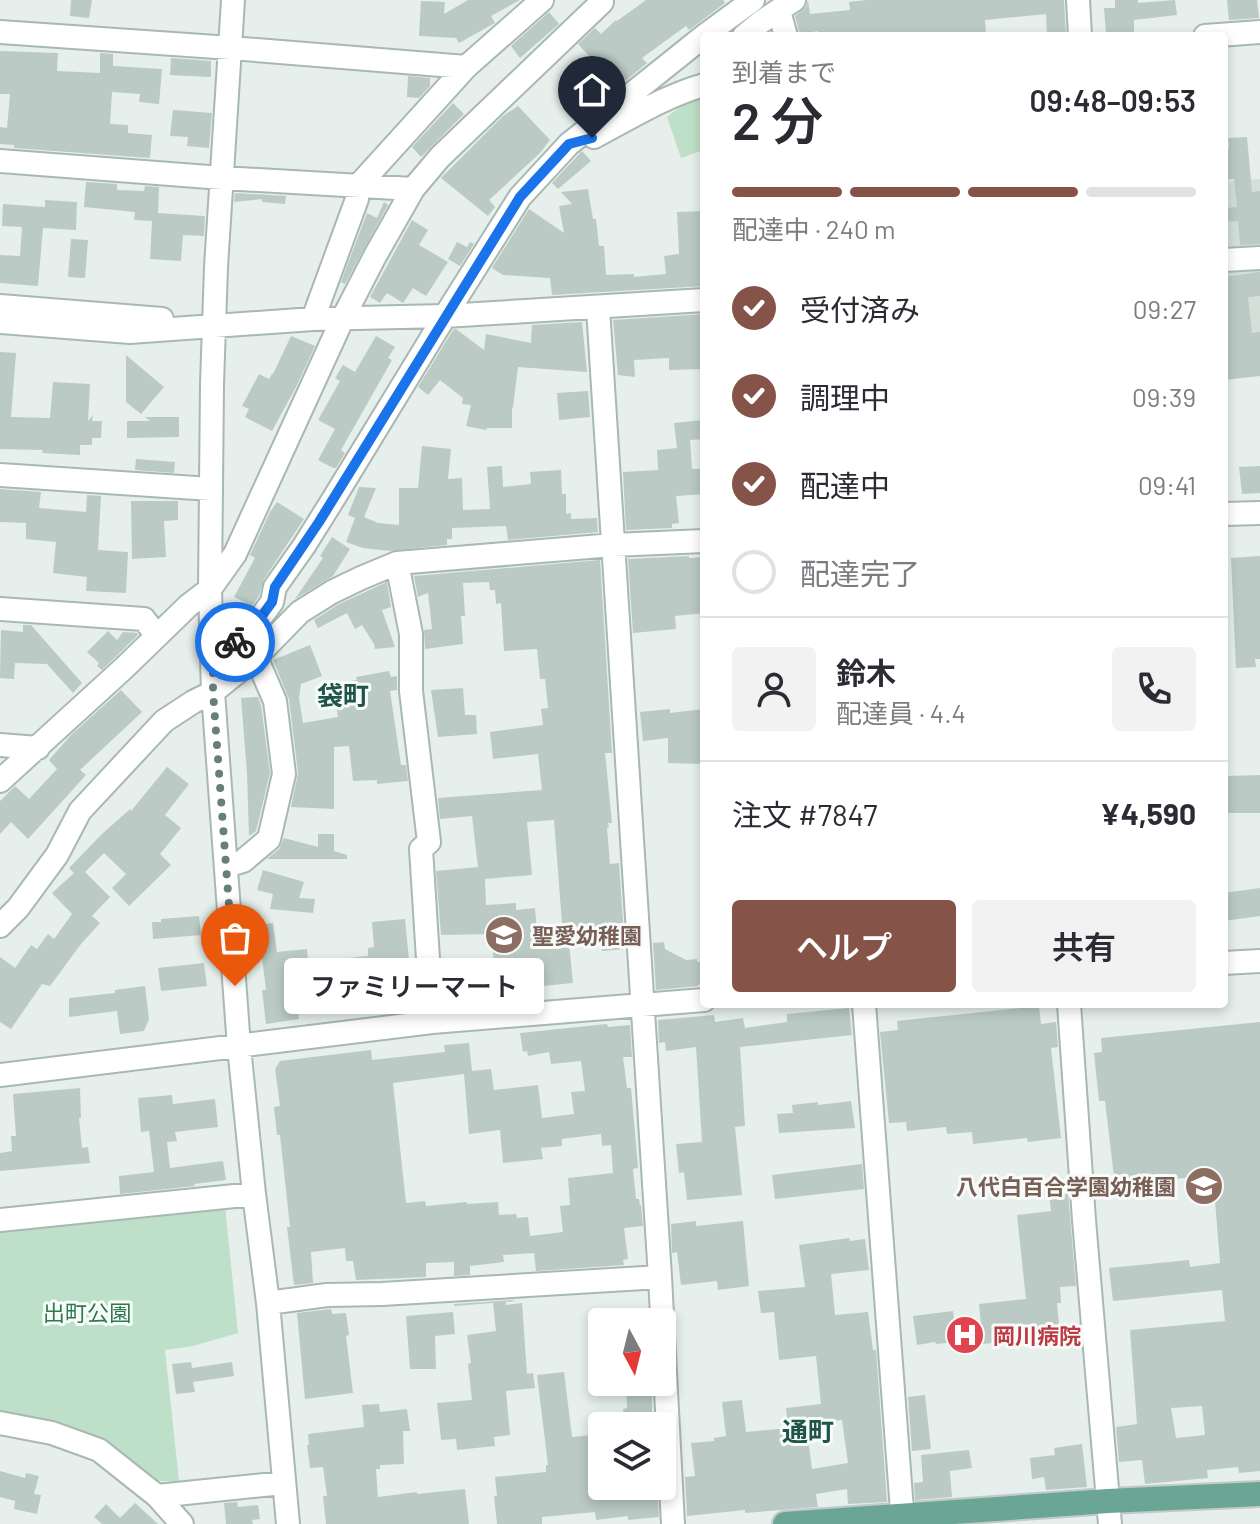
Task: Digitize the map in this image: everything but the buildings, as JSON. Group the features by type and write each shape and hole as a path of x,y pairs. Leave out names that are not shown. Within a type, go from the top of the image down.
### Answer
{"main road":[{"path":"1000,1524 1260,1494"},
{"path":"785,1524 1260,1510"}],"street":[{"path":"233,0 215,325 210,589 213,692 239,1047 268,1303 288,1524"},
{"path":"313,319 357,199 358,186 466,67 542,0"},
{"path":"0,781 156,635 210,589 235,554 342,320 413,189 440,157 601,0"},
{"path":"709,32 753,0"},
{"path":"1078,0 1080,32"},
{"path":"749,32 786,6"},
{"path":"786,6 786,32"},
{"path":"0,32 466,67"},
{"path":"1228,34 1260,32"},
{"path":"213,656 247,636 272,602 275,587 319,522 520,197 569,144 700,39"},
{"path":"569,144 592,138 658,102 696,88"},
{"path":"0,161 413,189"},
{"path":"1228,260 1260,258"},
{"path":"0,322 130,332 313,319 445,316 700,300"},
{"path":"0,306 215,325"},
{"path":"598,308 673,1524"},
{"path":"0,475 211,489"},
{"path":"1228,514 1260,513"},
{"path":"0,926 18,908 57,855 80,811 164,721 213,692 256,657 300,612 351,582 397,563 613,545 700,541"},
{"path":"397,563 411,634 411,691 429,842 421,849 432,1022"},
{"path":"0,609 144,619 156,635"},
{"path":"226,866 243,861 269,839 284,774 275,701 256,657"},
{"path":"0,745 38,748"},
{"path":"1228,963 1260,961"},
{"path":"0,1075 432,1022 700,1000"},
{"path":"864,1008 903,1520"},
{"path":"1069,1008 1109,1513"},
{"path":"0,1220 254,1194"},
{"path":"268,1303 327,1295 398,1294 660,1277"},
{"path":"0,1423 52,1433 99,1450 157,1496 182,1524"},
{"path":"157,1496 283,1483"}],"shaded area":[{"path":"1260,179 1260,361 1228,364 1228,182"}],"green space":[{"path":"700,97 700,151 681,158 667,117 686,102"},
{"name":"出町公園","path":"225,1206 238,1333 193,1346 165,1350 179,1481 149,1481 0,1415 0,1232"}],"way so far":[{"path":"235,642 213,656 213,692 235,986"}],"place":[{"name":"聖愛幼稚園","path":"504,935"},
{"name":"ファミリーマート","path":"235,986"},
{"name":"八代白百合学園幼稚園","path":"1204,1186"},
{"name":"岡川病院","path":"965,1335"}],"district":[{"name":"袋町","path":"343,694"},
{"name":"通町","path":"808,1430"}],"route":[{"path":"235,642 247,636 272,602 275,587 304,546 520,197 569,144 592,138"}]}
